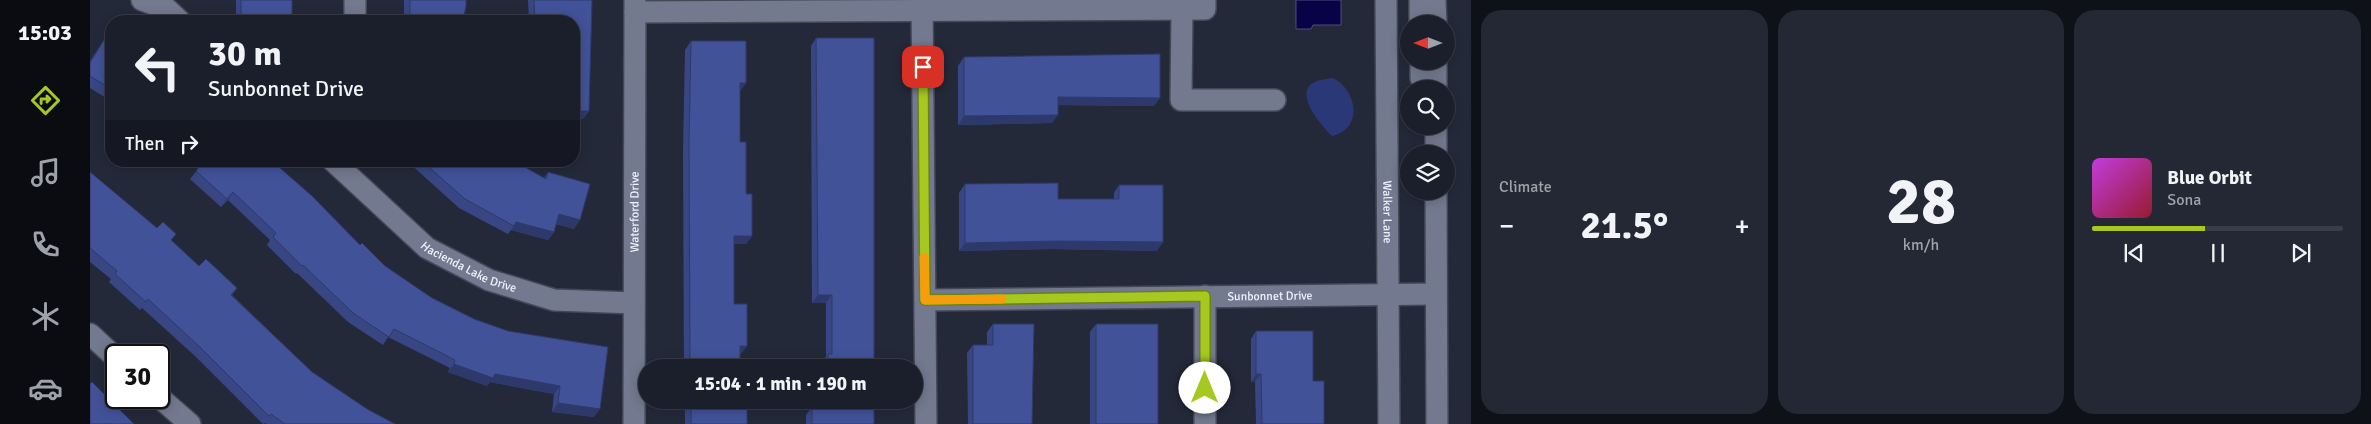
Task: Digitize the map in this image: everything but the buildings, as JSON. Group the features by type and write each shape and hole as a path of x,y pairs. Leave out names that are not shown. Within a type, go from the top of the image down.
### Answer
{"street":[{"path":"142,0 167,9 174,15"},
{"path":"355,0 355,15"},
{"name":"Walker Lane","path":"1386,0 1390,424"},
{"path":"1420,0 1420,15"},
{"path":"1436,0 1436,15"},
{"path":"922,4 926,424"},
{"path":"635,6 922,4 1182,9 1205,4"},
{"name":"Waterford Drive","path":"634,424 635,6"},
{"path":"1182,9 1181,100 1275,100"},
{"name":"Hacienda Lake Drive","path":"339,167 427,248 489,280 554,300 634,303"},
{"path":"1423,424 1435,200"},
{"path":"1429,294 1437,424"},
{"name":"Sunbonnet Drive","path":"925,300 1429,294"},
{"path":"1205,296 1205,424"},
{"path":"90,334 105,348"},
{"path":"170,407 190,424"}],"shaded area":[{"path":"1296,0 1341,0 1341,25 1313,25 1311,29 1296,29"},
{"path":"1333,78 1347,91 1354,109 1353,118 1349,126 1342,132 1332,136 1312,110 1307,95 1308,88 1313,83"}],"slow traffic":[{"path":"924,257 925,300 1002,299"}],"route":[{"path":"923,67 925,300 1205,296 1205,388"}]}
